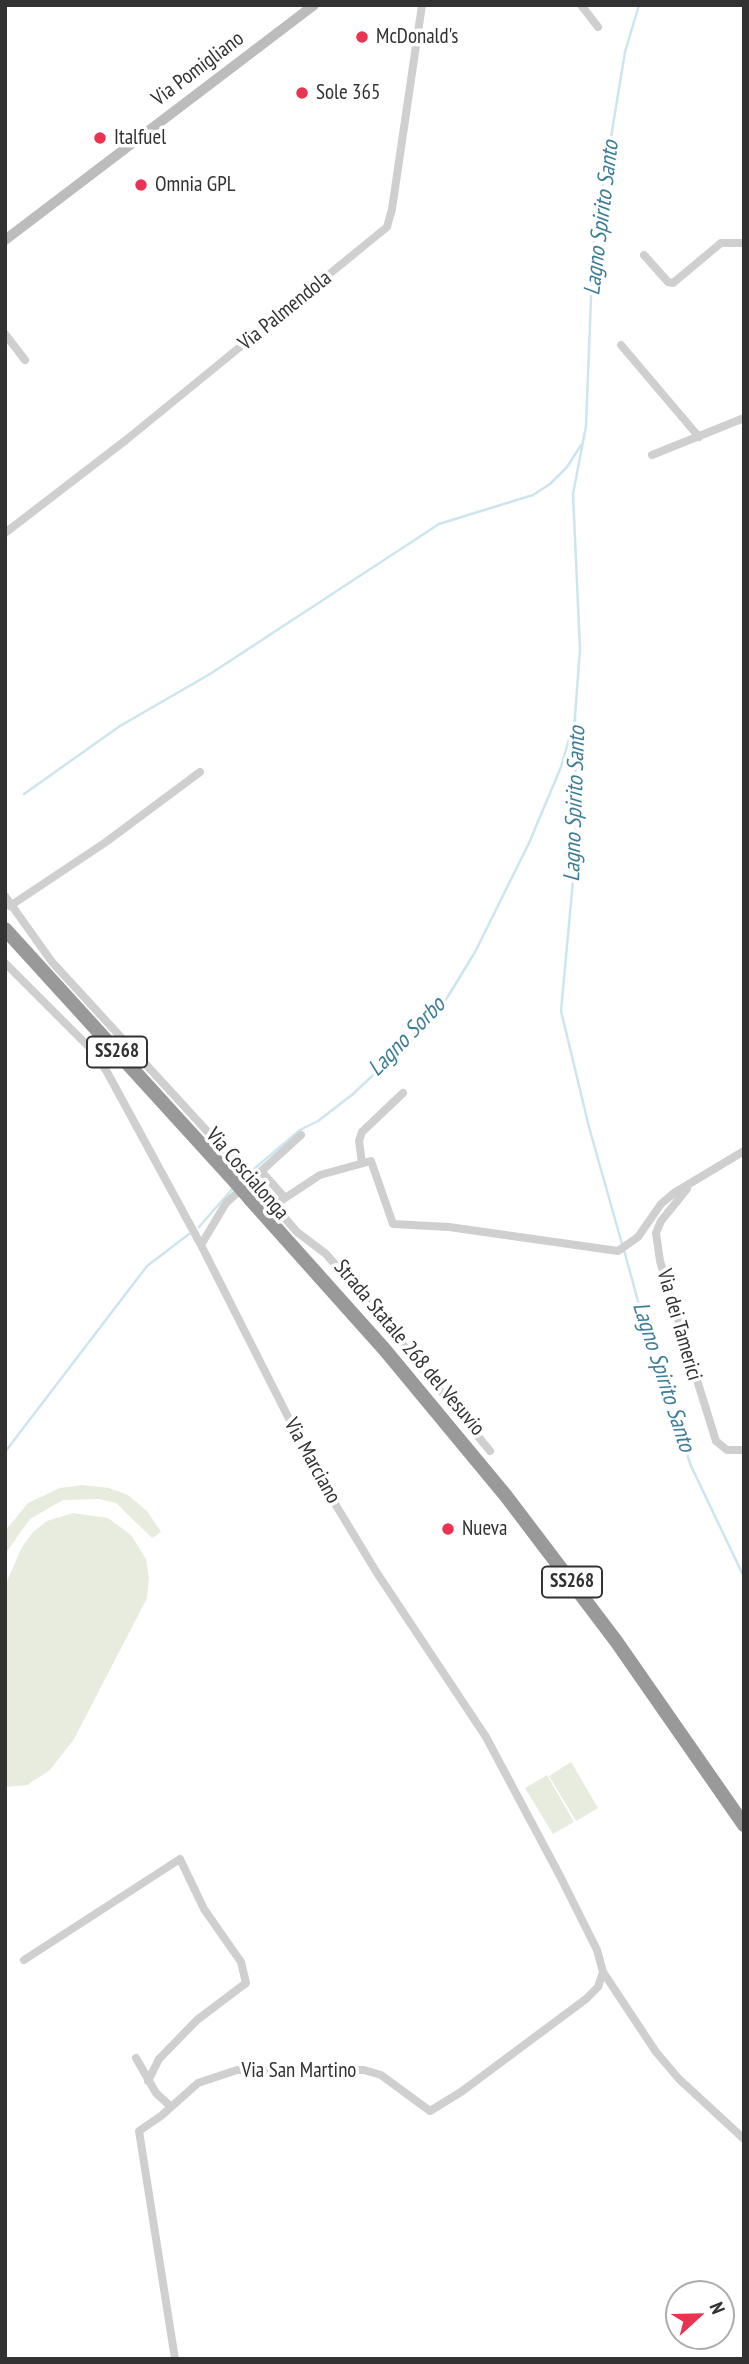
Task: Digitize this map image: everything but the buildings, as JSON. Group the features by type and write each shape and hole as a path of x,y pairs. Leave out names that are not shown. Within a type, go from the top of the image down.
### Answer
{"highway":[{"name":"Strada Statale 268 del Vesuvio","path":"5,929 257,1196 506,1496 622,1650 744,1825"}],"main road":[{"name":"Via Pomigliano","path":"5,240 314,5"}],"street":[{"name":"Via Palmendola","path":"5,533 126,440 387,227 392,209 422,5"},
{"path":"581,5 598,27"},
{"path":"644,255 668,282 673,283 721,243 744,243"},
{"path":"6,336 25,360"},
{"path":"621,345 699,437"},
{"path":"652,455 744,418"},
{"path":"10,906 106,842 200,772"},
{"name":"Via Coscialonga","path":"5,896 52,962 234,1170"},
{"name":"Via Marciano","path":"5,963 91,1049 107,1072 201,1245 317,1474 377,1573 486,1737 597,1950 603,1972 656,2052 744,2139"},
{"path":"362,1163 359,1142 362,1132 403,1093"},
{"path":"201,1245 226,1203 301,1135"},
{"path":"273,1206 320,1175 373,1162 393,1224 449,1227 611,1252 618,1251 639,1237 661,1204 674,1192 744,1151"},
{"path":"261,1171 285,1198"},
{"name":"Via dei Tamerici","path":"688,1186 661,1221 656,1233 660,1261 716,1441 727,1450 744,1450"},
{"name":"Via Coscialonga","path":"257,1196 273,1206 297,1232 326,1254 490,1451"},
{"path":"24,1960 180,1859 204,1909 241,1962 246,1983 197,2020 159,2059 148,2081"},
{"name":"Via San Martino","path":"175,2359 139,2131 161,2116 169,2105 198,2082 215,2074 248,2069 330,2067 382,2074 430,2111 472,2084 586,1999 598,1987 603,1972"},
{"path":"136,2058 148,2081 169,2105"}],"shaded area":[{"path":"82,1485 109,1488 128,1495 147,1511 161,1532 152,1538 116,1503 99,1499 63,1500 30,1519 5,1554 5,1531 28,1503 60,1488"},
{"path":"73,1513 108,1518 131,1535 146,1559 149,1578 147,1598 74,1739 50,1770 27,1785 5,1787 5,1586 22,1547 33,1532 47,1521"},
{"path":"571,1762 598,1808 576,1821 549,1776"},
{"path":"547,1775 574,1822 553,1834 525,1788"}],"waterway":[{"name":"Lagno Spirito Santo","path":"622,1244 589,1127 561,1011 576,848 575,716 580,649 573,494 586,426 593,247 625,52 639,5"},
{"path":"24,794 120,726 210,674 439,524 533,495 550,484 567,467 581,445"},
{"name":"Lagno Sorbo","path":"241,1180 300,1130 318,1121 353,1094 404,1046 447,998 475,952 529,843 561,767 575,718"},
{"name":"Lagno Sorbo","path":"199,1227 234,1187"},
{"name":"Lagno Sorbo","path":"5,1452 147,1266 189,1234"},
{"name":"Lagno Spirito Santo","path":"624,1250 651,1349 691,1466 744,1577"},
{"name":"Lagno Spirito Santo","path":"742,2359 744,2355"}],"place":[{"name":"McDonald's","path":"362,37"},
{"name":"Sole 365","path":"302,93"},
{"name":"Italfuel","path":"100,138"},
{"name":"Omnia GPL","path":"141,185"},
{"name":"Nueva","path":"448,1529"}]}
